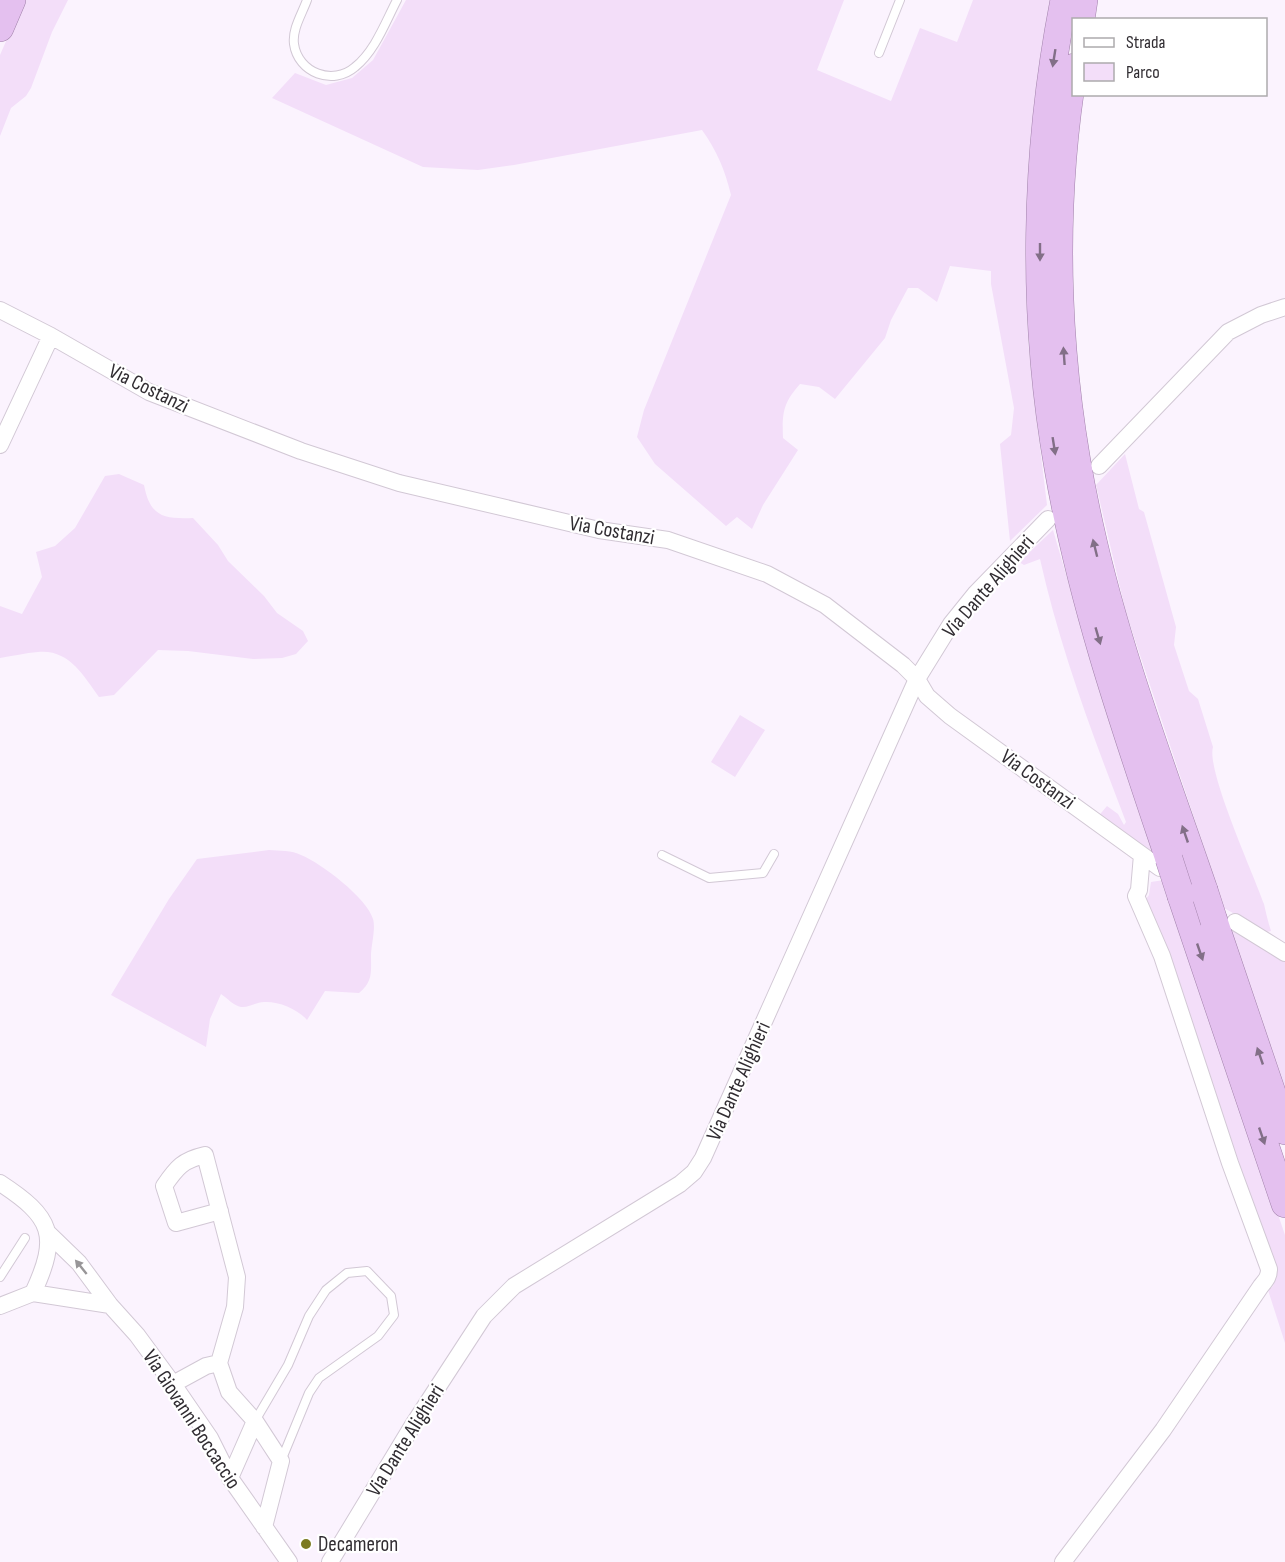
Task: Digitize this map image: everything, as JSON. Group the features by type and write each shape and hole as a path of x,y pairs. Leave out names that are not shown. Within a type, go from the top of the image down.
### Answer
{"highway":[{"path":"0,28 12,0"},
{"path":"1064,0 1046,118 1041,203 1042,326 1052,430 1073,543 1164,863 1192,893 1225,922 1285,1131"},
{"path":"1081,18 1084,0"},
{"path":"1094,18 1098,0"},
{"path":"1072,82 1065,135 1060,210 1060,291 1066,381 1089,525 1192,893 1285,1204"},
{"path":"1065,135 1081,96"}],"street":[{"path":"1099,466 1228,332 1261,315 1285,307"},
{"name":"Via Costanzi","path":"0,310 51,336 149,392 323,458 410,486 599,530 668,540 767,574 825,605 903,665 917,680 927,696 950,716 1142,855 1164,863"},
{"path":"0,446 51,336"},
{"name":"Via Dante Alighieri","path":"330,1562 484,1316 514,1286 680,1184 699,1165 917,680 951,624 983,586 1048,519"},
{"path":"1063,1562 1163,1430 1268,1278 1269,1273 1216,1122 1162,956 1136,896 1139,890 1142,855"},
{"path":"1225,922 1285,953"},
{"path":"0,1183 22,1197 35,1209 48,1233 48,1248 43,1271 33,1293"},
{"path":"220,1211 237,1277 235,1307 219,1363 229,1392 255,1421 280,1461 264,1527"},
{"name":"Via Giovanni Boccaccio","path":"48,1233 79,1263 173,1384 210,1438 230,1478 289,1562"},
{"path":"1,1303 33,1293 110,1305"},
{"path":"173,1384 206,1366 219,1363"},
{"path":"230,1478 255,1421"}],"lane":[{"path":"307,0 296,28 294,45 296,53 306,67 330,77 347,73 360,62 377,38 397,0"},
{"path":"879,53 900,0"},
{"path":"663,855 703,876 718,878 763,873 774,854"},
{"path":"0,1276 25,1238"},
{"path":"255,1421 288,1365 309,1316 326,1290 347,1273 368,1271 392,1296 394,1315 378,1336 319,1378 309,1393 280,1461"}],"green space":[{"path":"24,0 68,0 52,32 31,88 26,96 11,108 0,136 0,55"},
{"path":"406,0 844,0 817,70 891,101 920,28 957,42 973,0 1051,0 1039,71 1031,143 1027,215 1029,351 1047,505 1010,541 1000,444 1011,435 1014,408 991,284 991,271 950,266 937,302 918,288 908,288 891,320 885,338 835,399 819,387 800,384 787,403 783,422 783,438 798,450 763,505 752,529 737,517 726,526 655,464 637,437 644,410 731,195 723,169 712,146 702,130 478,170 423,167 272,98 295,73 326,85 352,78 373,60"},
{"path":"1125,454 1139,509 1144,512 1176,627 1174,645 1189,691 1198,699 1213,747 1213,759 1223,799 1264,904 1271,931 1267,932 1224,908 1126,613 1096,485"},
{"path":"119,474 144,485 150,504 160,514 174,518 193,518 218,545 228,561 264,596 277,613 303,631 308,641 296,654 282,658 253,659 188,651 158,650 114,695 99,697 74,665 58,655 38,652 0,658 0,606 22,614 42,577 36,552 55,546 75,528 105,476"},
{"path":"1053,530 1107,714 1158,861 1096,819 1107,806 1118,814 1124,825 1126,822 1067,659 1040,559 1024,565 1019,562"},
{"path":"740,715 765,730 735,777 711,762"},
{"path":"269,850 294,852 310,859 342,882 369,911 374,923 374,932 370,976 364,989 359,993 325,991 307,1020 298,1012 281,1004 264,1002 241,1007 233,1004 221,994 210,1019 206,1047 111,995 169,899 197,859"},
{"path":"1164,880 1285,1235 1285,1343 1268,1290 1273,1286 1276,1277 1143,903 1149,895 1151,882"},
{"path":"1229,926 1285,961 1285,1095"}],"place":[{"name":"Decameron","path":"306,1544"}]}
